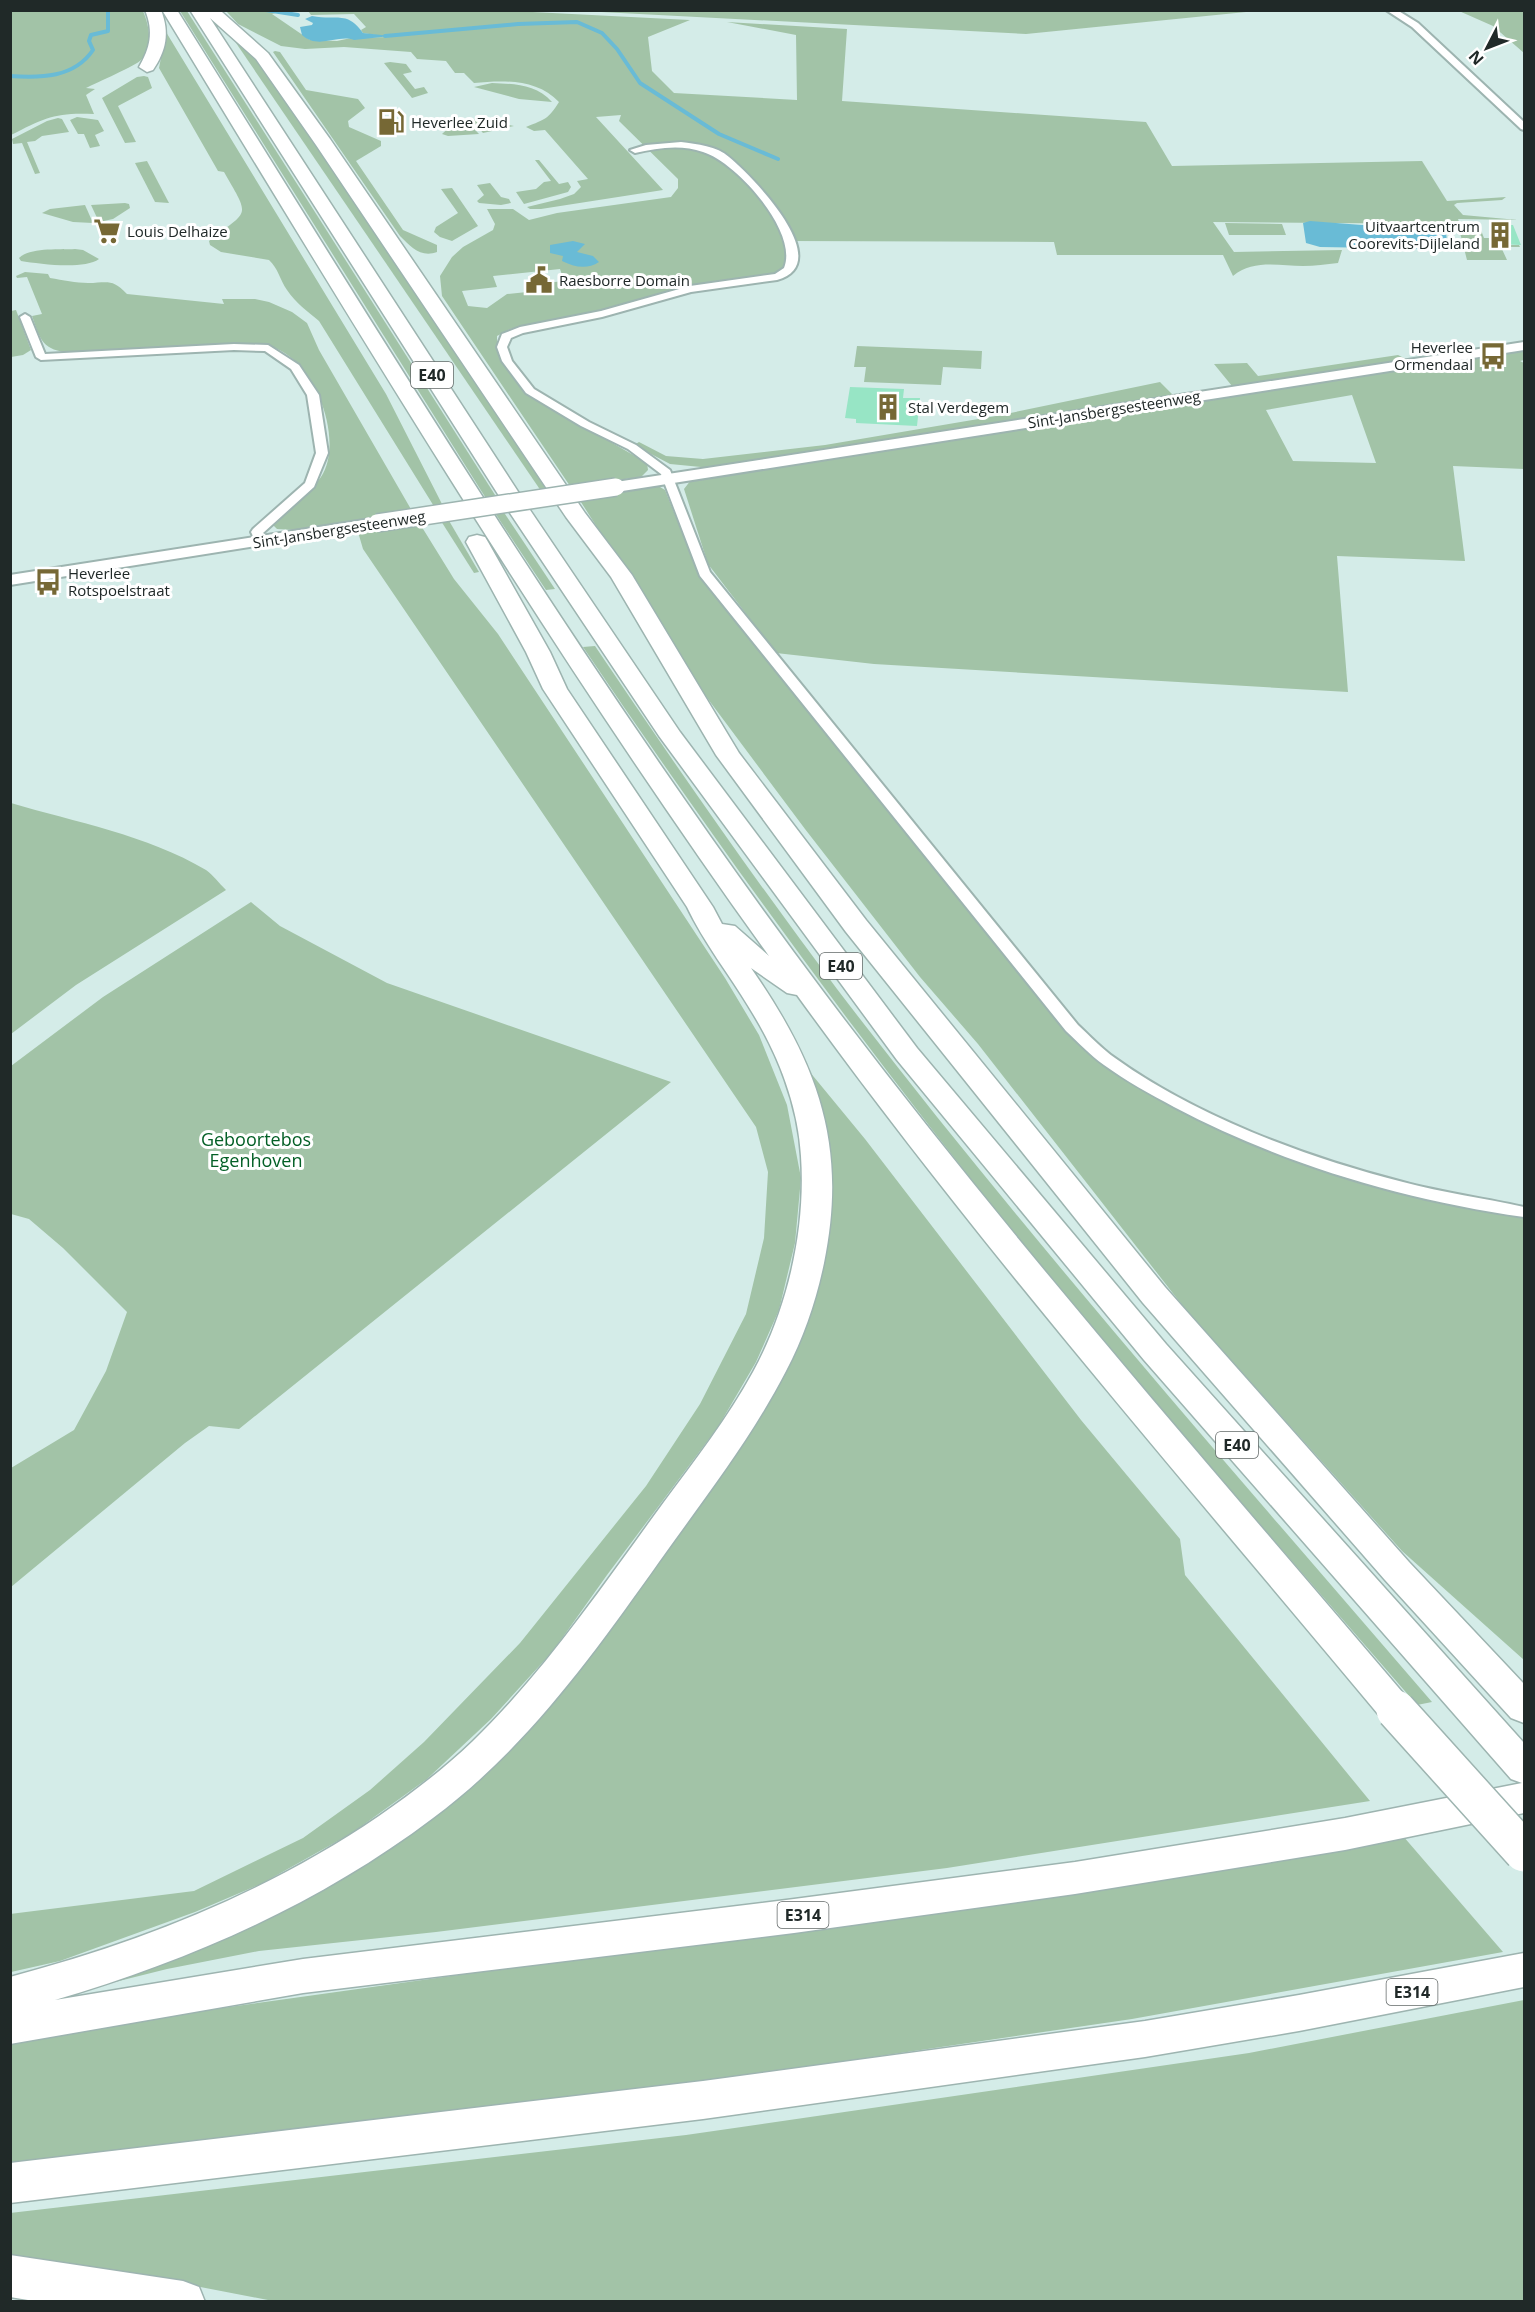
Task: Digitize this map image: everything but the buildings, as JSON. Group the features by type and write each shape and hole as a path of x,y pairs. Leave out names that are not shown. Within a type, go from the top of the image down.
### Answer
{"highway":[{"path":"147,67 156,53 160,33 153,10"},
{"name":"E40","path":"169,10 482,516 644,762 814,999 983,1217 1106,1367 1396,1710 1524,1852"},
{"name":"E40","path":"197,10 519,510 671,736 781,886 929,1081 1155,1352 1524,1768"},
{"path":"204,10 217,15 262,56 345,173 577,517 621,575 728,755 856,926 1154,1295 1397,1571 1515,1698"},
{"path":"10,1995 109,1966 223,1923 306,1882 366,1845 434,1796 495,1743 541,1693 582,1641 715,1456 762,1385 790,1328 812,1255 816,1189 813,1129 796,1074 767,1013 712,932 700,907 555,689 538,652 477,542 482,516"},
{"path":"577,517 678,715 671,736"},
{"path":"700,907 751,956 814,999"},
{"name":"E314","path":"10,2026 303,1976 782,1918 1075,1878 1345,1834 1524,1798"},
{"name":"E314","path":"10,2183 703,2100 1110,2044 1288,2015 1524,1970"},
{"path":"10,2276 183,2301"}],"main road":[{"name":"Sint-Jansbergsesteenweg","path":"10,580 1524,346"}],"street":[{"path":"1390,10 1415,25 1524,127"},
{"path":"635,150 684,145 714,152 725,158 782,220 792,241 791,266 784,275 768,279 690,289 602,314 520,330 506,336 502,347 507,361 530,391 585,424 633,447 666,472 704,573 1072,1028 1107,1060 1136,1080 1225,1127 1317,1163 1404,1188 1524,1212"},
{"path":"25,317 41,357 234,347 268,348 295,367 313,395 322,453 310,484 257,532 258,536"}],"green space":[{"path":"495,10 690,20 648,37 652,71 674,93 797,100 796,35 727,22 847,29 842,101 1146,122 1172,166 1422,161 1447,201 1506,197 1502,200 1454,205 1463,215 1518,220 1458,219 1460,224 1213,222 1234,252 1342,250 1338,263 1307,266 1258,265 1233,276 1223,255 1057,255 1054,242 786,241 785,269 781,273 687,287 592,314 510,329 497,336 497,351 524,392 647,463 648,470 641,477 570,486 442,296 440,276 452,257 463,247 493,230 495,224 487,209 513,209 529,220 557,213 671,197 678,188 678,179 619,121 621,115 596,117 663,190 530,209 527,207 574,194 581,187 577,181 588,179 545,130 534,131 526,127 546,118 559,102 550,94 530,85 497,81 474,83 464,73 455,73 446,61 417,59 411,52 344,47 305,49 281,46 238,24 226,11 283,11 272,14 310,40 337,41 351,38 388,37 363,33 361,30 366,27 354,14 311,15 308,11","holes":["560,269 564,281 546,283 546,290 507,294 487,308 468,306 462,291 497,287 493,276"]},
{"path":"1256,10 1026,34 582,11"},
{"path":"10,11 143,11 148,29 148,49 138,62 86,88 95,89 86,95 94,114 51,117 11,135"},
{"path":"180,11 187,11 497,498 487,500"},
{"path":"1459,11 1524,11 1524,53 1493,26"},
{"path":"166,32 386,394 443,506 435,508 319,321 290,295 272,263 269,260 221,252 210,245 209,241 238,217 242,212 242,206 224,172 218,171 159,68"},
{"path":"234,40 260,59 550,490 541,491"},
{"path":"273,52 280,52 306,90 358,99 365,108 348,121 349,127 381,141 381,146 356,161 403,230 437,245 437,252 426,254 421,252 400,236"},
{"path":"384,63 406,64 412,72 403,74 415,89 424,87 428,93 412,98"},
{"path":"137,77 148,77 152,88 118,106 136,142 125,143 102,98"},
{"path":"492,83 532,88 552,102 519,99 474,87"},
{"path":"77,117 98,120 104,131 95,135 100,146 90,148 84,134 78,134 70,120"},
{"path":"62,119 69,132 42,136 35,141 27,142 40,173 35,174 22,143 13,144 12,139 47,121"},
{"path":"479,119 514,126 483,133 472,120"},
{"path":"466,120 479,134 448,136 442,134 454,123"},
{"path":"535,160 539,160 559,184 568,182 571,187 568,192 524,204 516,192 536,189 544,182 551,181"},
{"path":"147,161 169,203 155,202 135,163"},
{"path":"490,183 501,197 509,199 511,203 501,205 479,203 477,201 484,195 477,185"},
{"path":"452,188 478,226 452,241 434,232 436,227 458,213 441,189"},
{"path":"129,204 130,208 113,219 99,222 91,205"},
{"path":"85,205 93,223 73,222 42,213 50,209"},
{"path":"1225,223 1282,224 1286,235 1229,235"},
{"path":"1458,225 1479,225 1484,238 1495,238 1502,245 1519,245 1520,247 1501,247 1507,260 1467,260"},
{"path":"83,250 99,259 83,264 62,265 39,264 21,261 19,258 30,252"},
{"path":"25,272 48,274 50,278 74,282 109,282 127,294 224,304 222,299 255,299 269,302 292,312 307,323 319,350 412,511 294,530 277,529 273,525 277,518 316,484 327,464 329,432 326,415 313,383 304,370 280,350 266,344 61,352 44,343 35,325 32,316 42,314 27,277 17,278 16,276"},
{"path":"16,310 31,350 23,355 11,357 11,311"},
{"path":"857,346 982,351 981,369 943,367 941,385 864,382 866,367 854,367"},
{"path":"1524,346 1524,360 1520,361 1524,363 1524,469 1453,466 1465,561 1337,556 1348,692 874,664 776,653 708,564 684,489 701,467 670,464 634,445 639,442 666,456 703,459 825,445 996,416 1160,382 1173,395 1232,386 1214,364 1247,363 1258,376 1398,355 1414,363","holes":["1352,395 1376,463 1293,461 1266,410"]},
{"path":"649,486 665,490 699,574 1036,992 1098,1060 1136,1085 1219,1130 1321,1170 1398,1192 1524,1217 1524,1660 1402,1551 1186,1310 978,1044 920,977 702,691 579,499"},
{"path":"503,511 555,589 546,590 495,513"},
{"path":"448,519 479,572 474,573 441,521"},
{"path":"420,524 454,579 498,634 725,978 759,1035 787,1105 801,1178 795,1243 779,1310 756,1362 718,1427 553,1651 491,1719 427,1779 352,1833 261,1884 195,1912 60,1961 11,1972 10,1914 194,1891 303,1838 370,1790 424,1742 520,1643 646,1486 700,1404 746,1314 764,1238 768,1172 756,1127 363,549 358,532"},
{"path":"595,646 775,904 908,1081 1129,1350 1432,1702 1417,1705 1120,1362 979,1189 842,1012 710,831 583,647"},
{"path":"11,803 160,847 206,870 226,890 76,985 11,1034"},
{"name":"Geboortebos Egenhoven","path":"251,902 280,926 387,983 671,1082 239,1429 209,1426 185,1443 11,1587 11,1468 74,1430 106,1371 127,1312 63,1248 29,1219 11,1214 11,1066 103,997"},
{"path":"809,1071 865,1139 1081,1420 1180,1539 1185,1575 1370,1801 947,1868 436,1932 259,1951 167,1969 111,1983 196,1951 282,1912 351,1873 488,1771 546,1711 611,1625 815,1297"},
{"path":"1403,1836 1503,1952 1132,2019 736,2077 11,2165 11,2042 143,2019 559,1961 998,1905"},
{"path":"1524,2000 1524,2301 273,2301 190,2285 11,2259 10,2213 686,2135 1249,2053"}],"water":[{"path":"312,16 346,19 352,21 363,33 391,36 315,41 302,35 300,27 312,25 313,23 305,19"},
{"path":"1310,221 1362,225 1435,226 1446,230 1447,245 1438,249 1320,247 1306,243 1303,223"},
{"path":"573,241 585,244 577,252 593,256 599,262 585,267 576,266 562,261 563,256 550,253 550,245"}],"waterway":[{"path":"10,76 45,76 67,71 76,66 93,50 89,41 91,35 108,31 108,10"},
{"path":"266,10 298,15"},
{"path":"385,36 518,24 577,22 602,33 617,49 640,83 719,134 778,159"}],"place":[{"name":"Heverlee Zuid","path":"391,122"},
{"name":"Louis Delhaize","path":"107,231"},
{"name":"Uitvaartcentrum Coorevits-Dijleland","path":"1500,235"},
{"name":"Raesborre Domain","path":"539,280"},
{"name":"Heverlee Ormendaal","path":"1493,356"},
{"name":"Stal Verdegem","path":"888,407"},
{"name":"Heverlee Rotspoelstraat","path":"48,582"}]}
